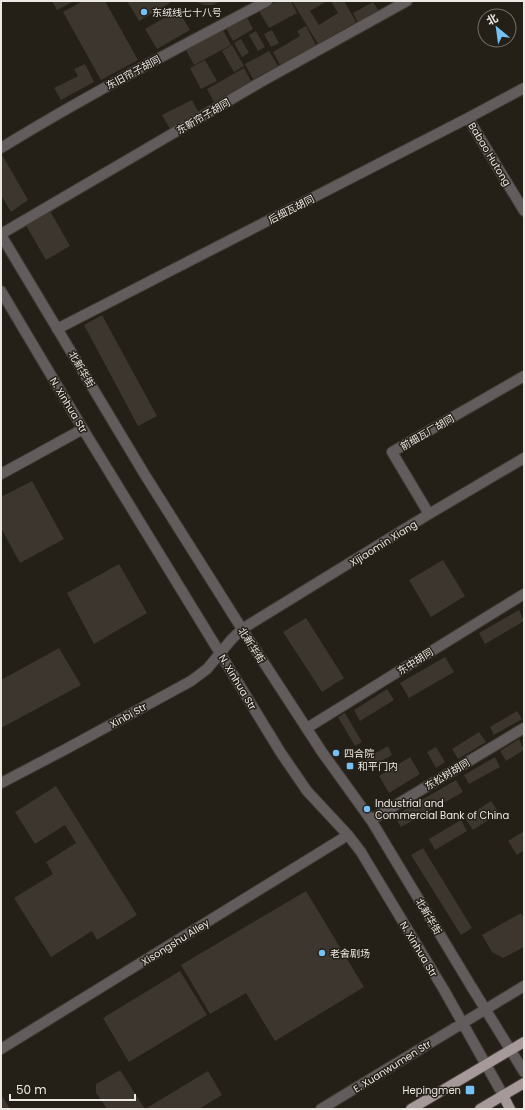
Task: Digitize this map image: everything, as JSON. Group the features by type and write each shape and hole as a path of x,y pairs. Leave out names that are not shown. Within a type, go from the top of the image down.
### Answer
{"main road":[{"path":"411,1109 524,1042"},
{"path":"480,1109 524,1083"},
{"path":"503,1095 510,1109"}],"street":[{"name":"东旧帘子胡同","path":"1,148 42,122 126,75 268,1"},
{"name":"东新帘子胡同","path":"1,234 259,83 407,1"},
{"name":"后细瓦胡同","path":"57,329 524,88"},
{"name":"Babao Hutong","path":"468,118 524,211"},
{"name":"北新华街","path":"1,234 145,475 242,629 307,728 371,820 524,1072"},
{"name":"N. Xinhua Str","path":"1,290 83,429 281,753 307,791 348,835 361,852 503,1095"},
{"name":"前细瓦厂胡同","path":"429,514 392,452 524,376"},
{"path":"1,474 83,429"},
{"name":"Xijiaomin Xiang","path":"242,629 429,514 524,458"},
{"name":"东中胡同","path":"307,728 524,594"},
{"name":"Xinbi Str","path":"1,783 191,681 207,668 242,629"},
{"name":"东松树胡同","path":"371,820 524,728"},
{"name":"Xisongshu Alley","path":"1,1049 348,835"},
{"name":"E. Xuanwumen Str","path":"321,1109 524,986"}],"building":[{"path":"52,1 74,1 57,10"},
{"path":"83,1 105,1 138,60 101,80 63,12"},
{"name":"东绒线七十八号","path":"127,1 169,1 170,3 139,21"},
{"name":"东绒线七十八号","path":"195,1 222,1 212,5 204,5"},
{"path":"277,1 291,1 297,13 269,28 259,11"},
{"path":"292,1 327,1 310,11 319,25 338,13 331,1 344,1 356,22 318,44"},
{"path":"373,2 379,11 358,23 353,13"},
{"path":"178,10 190,30 157,49 145,29"},
{"path":"246,15 253,29 233,41 225,26"},
{"path":"306,26 316,45 280,65 273,52 300,36 297,31"},
{"path":"223,30 231,45 194,65 186,50"},
{"path":"272,30 279,43 271,47 264,34"},
{"path":"256,31 265,47 258,51 249,35"},
{"path":"241,39 249,53 242,57 234,43"},
{"path":"232,45 244,66 234,72 222,51"},
{"path":"269,51 278,66 253,79 245,64"},
{"path":"205,60 217,81 201,89 190,68"},
{"path":"85,64 94,82 61,100 54,88 78,76 74,69"},
{"path":"244,68 251,81 214,102 207,89"},
{"path":"192,100 199,113 170,129 162,115"},
{"path":"1,153 28,200 11,212 1,195"},
{"path":"49,209 70,246 46,260 24,222"},
{"path":"102,315 157,416 138,426 84,325"},
{"path":"32,481 64,539 20,563 1,528 1,497"},
{"path":"443,560 465,596 431,617 409,580"},
{"path":"119,564 147,613 94,644 67,593"},
{"path":"519,610 524,621 485,644 479,633"},
{"path":"306,618 344,678 322,692 283,632"},
{"path":"59,648 81,685 1,728 1,680"},
{"path":"445,657 454,672 409,698 400,683"},
{"path":"387,689 394,700 360,721 354,710"},
{"path":"517,711 522,719 494,735 490,727"},
{"path":"345,713 362,742 355,746 338,717"},
{"path":"479,732 486,742 458,759 452,749"},
{"path":"519,739 524,750 506,761 500,751"},
{"path":"388,746 392,755 369,768 365,759"},
{"path":"436,747 445,762 436,768 427,752"},
{"path":"410,757 420,774 389,793 379,776"},
{"path":"495,757 500,767 469,784 464,775"},
{"path":"456,780 463,792 401,827 394,816"},
{"path":"56,786 137,915 97,940 92,931 51,957 14,898 53,874 46,862 76,843 65,825 35,844 15,812"},
{"path":"491,801 499,813 473,830 465,818"},
{"path":"461,820 467,831 435,850 429,839"},
{"path":"524,831 524,850 517,855 508,841"},
{"path":"423,848 472,928 461,935 411,855"},
{"path":"306,891 364,987 275,1041 246,993 210,1014 181,965"},
{"path":"521,913 524,918 524,947 503,958 492,952 482,935"},
{"path":"180,971 207,1015 129,1062 103,1018"},
{"path":"120,1070 145,1109 107,1109 96,1093 96,1084"},
{"path":"208,1071 222,1095 199,1109 145,1109"},
{"path":"1,1094 10,1109 1,1109"}],"place":[{"name":"东绒线七十八号","path":"144,12"},
{"name":"四合院","path":"336,753"},
{"name":"和平门内","path":"350,766"},
{"name":"Industrial and Commercial Bank of China","path":"367,809"},
{"name":"老舍剧场","path":"322,953"},
{"name":"Hepingmen","path":"470,1090"}]}
